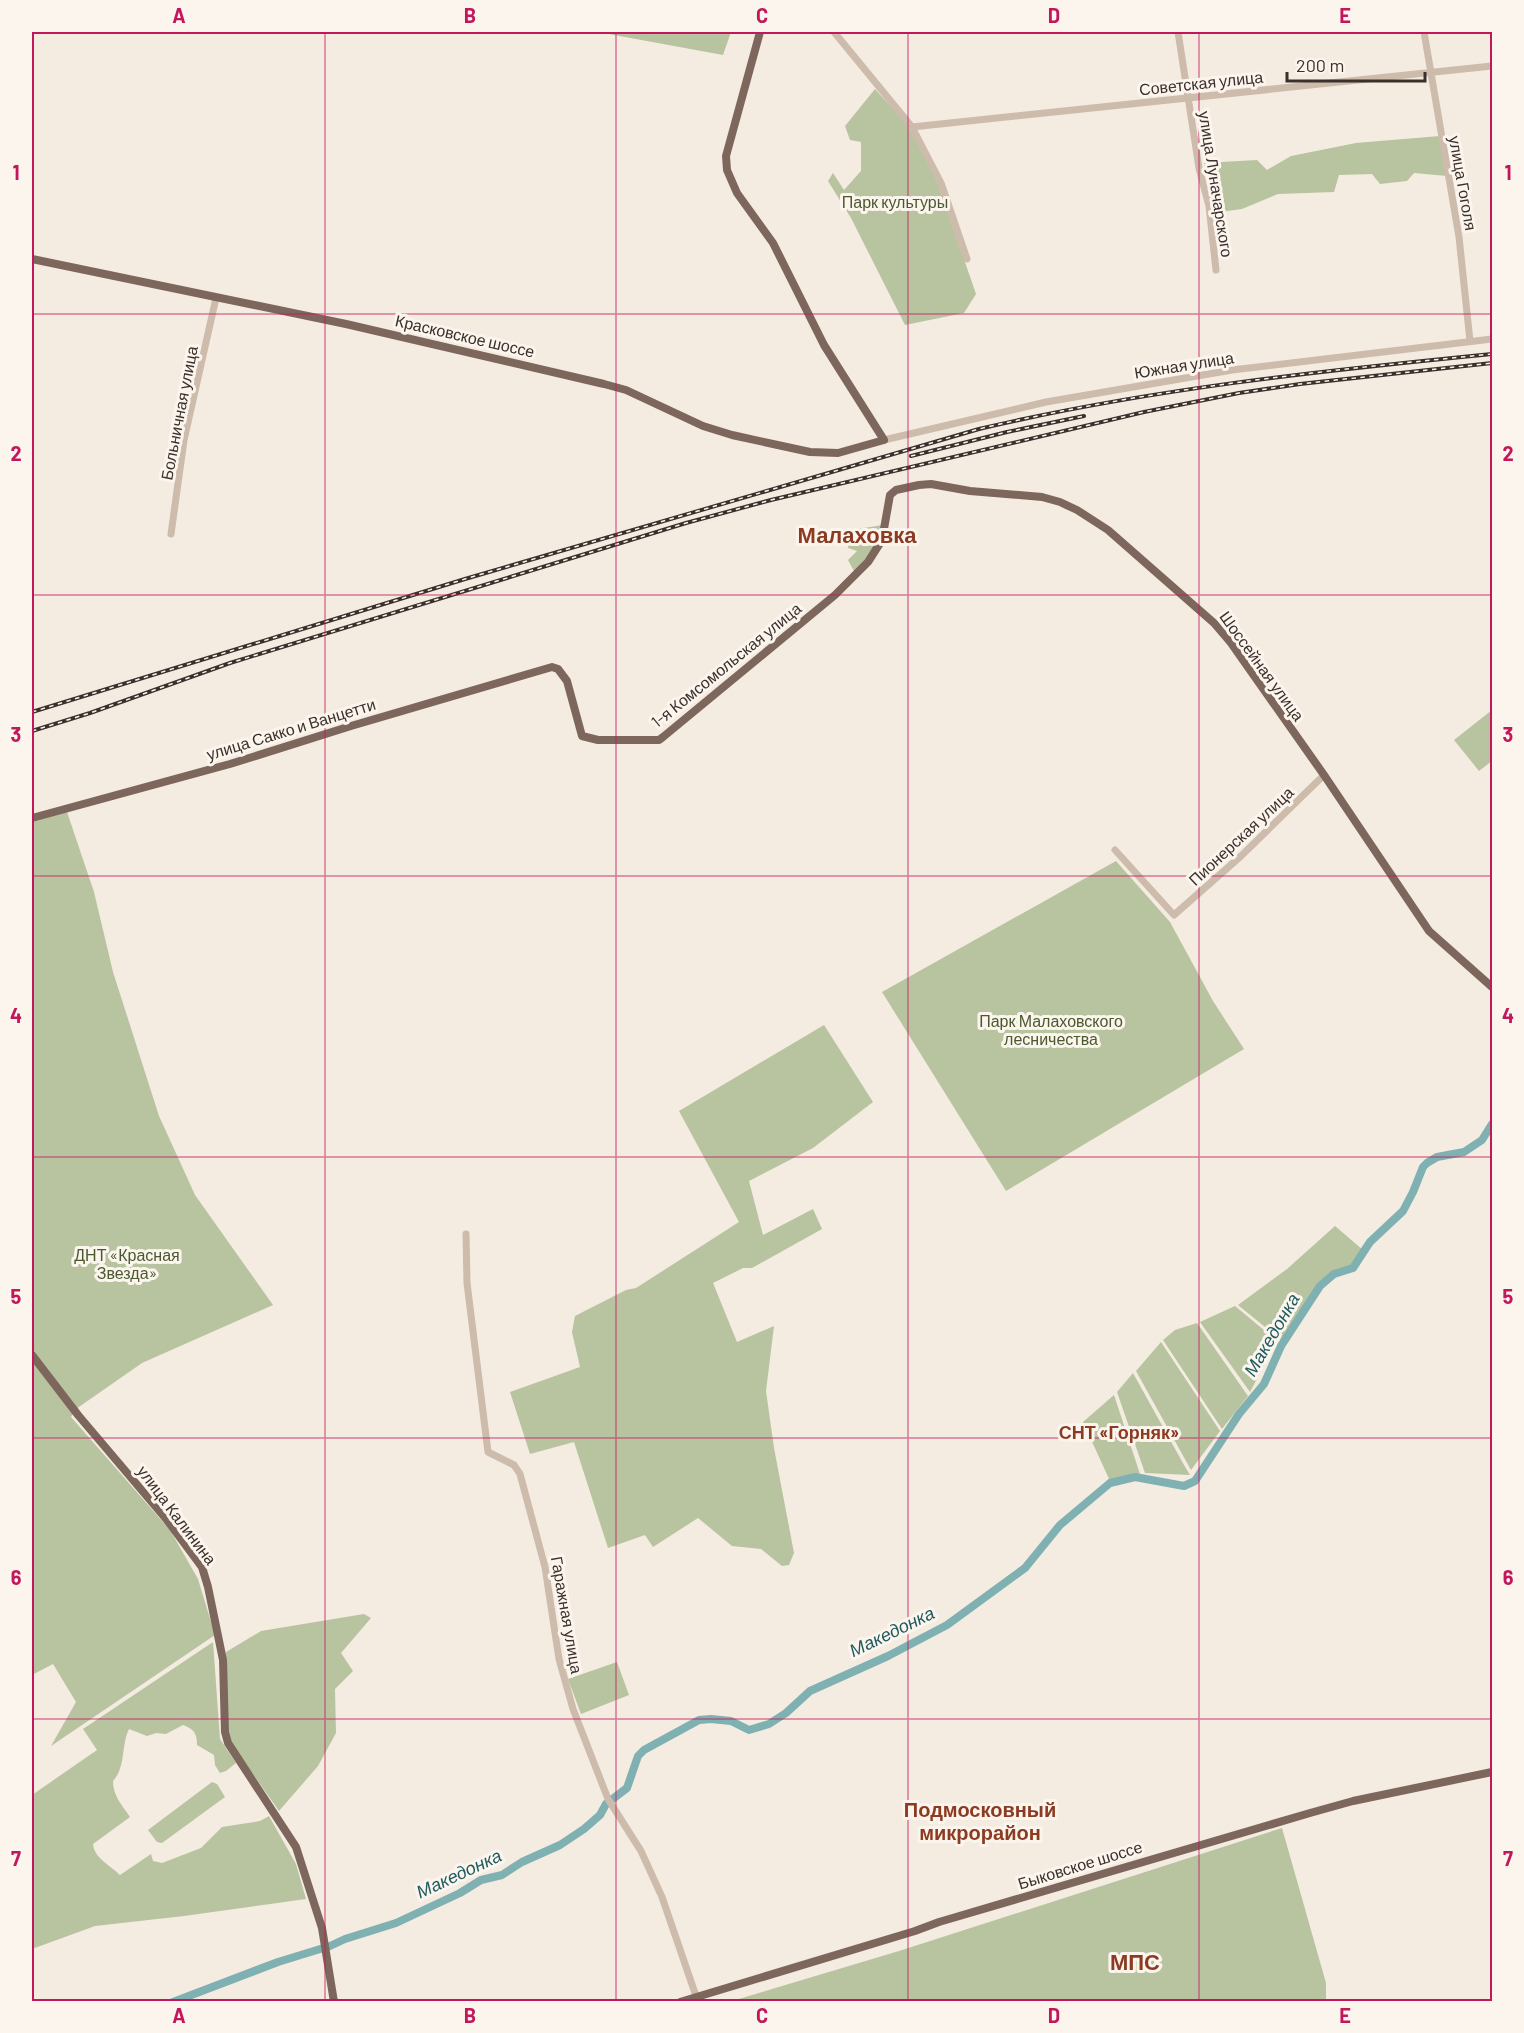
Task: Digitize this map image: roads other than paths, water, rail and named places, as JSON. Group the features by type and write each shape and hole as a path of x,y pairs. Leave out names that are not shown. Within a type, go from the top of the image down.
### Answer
{"main road":[{"path":"760,32 726,156 727,170 737,193 780,256 824,345 884,440"},
{"name":"Красковское шоссе","path":"32,260 386,333 626,390 712,429 810,452 838,453 884,440"},
{"name":"Шоссейная улица","path":"868,562 885,534 889,498 893,492 901,488 931,484 970,491 1035,496 1062,502 1108,530 1214,623 1231,643 1324,775 1429,931 1492,987"},
{"name":"1-я Комсомольская улица","path":"558,669 567,681 582,736 598,740 659,740 815,613 868,562"},
{"name":"улица Сакко и Ванцетти","path":"32,818 230,764 543,669 558,669"},
{"name":"улица Калинина","path":"32,1355 78,1415 167,1520 202,1567 223,1660 225,1732 228,1743 296,1847 319,1920 334,2001"},
{"name":"Быковское шоссе","path":"680,2001 1264,1825 1353,1801 1492,1772"}],"street":[{"path":"834,32 912,127 941,183 967,259"},
{"name":"улица Луначарского","path":"1178,32 1199,168 1209,206 1216,270"},
{"name":"улица Гоголя","path":"1424,32 1460,237 1470,341"},
{"name":"Советская улица","path":"912,127 1492,66"},
{"name":"Больничная улица","path":"171,534 184,440 216,298"},
{"name":"Южная улица","path":"884,440 1037,404 1153,383 1232,370 1492,339"},
{"name":"Пионерская улица","path":"1115,850 1174,915 1241,856 1324,775"},
{"name":"Гаражная улица","path":"466,1234 467,1281 486,1446 488,1452 514,1465 520,1474 545,1567 563,1676 586,1744 609,1801 641,1851 650,1871 696,1996"}],"waterway":[{"name":"Македонка","path":"173,2002 278,1962 396,1923 460,1893 481,1880 502,1875 522,1862 560,1845 584,1829 600,1815 606,1804 627,1788 638,1756 644,1750 699,1720 731,1721 749,1730 769,1724 786,1713 810,1691 888,1656 947,1625 1025,1568 1060,1525 1110,1483 1135,1477 1184,1486 1195,1481 1239,1414 1264,1384 1281,1346 1320,1286 1334,1274 1353,1268 1370,1242 1403,1211 1427,1163 1437,1157 1464,1152 1482,1140 1492,1124"}],"railway":[{"path":"32,712 465,579 979,429 1170,392 1363,367 1492,354"},
{"path":"32,731 90,713 230,663 686,523 771,500 1144,412 1239,393 1492,363"},
{"path":"911,456 1084,416"}],"district":[{"name":"Малаховка","path":"857,535"},
{"name":"СНТ «Горняк»","path":"1119,1433"},
{"name":"Подмосковный микрорайон","path":"980,1822"},
{"name":"МПС","path":"1135,1962"}],"park label":[{"name":"Парк культуры","path":"895,202"},
{"name":"Парк Малаховского лесничества","path":"1051,1030"},
{"name":"ДНТ «Красная Звезда»","path":"127,1264"}]}
